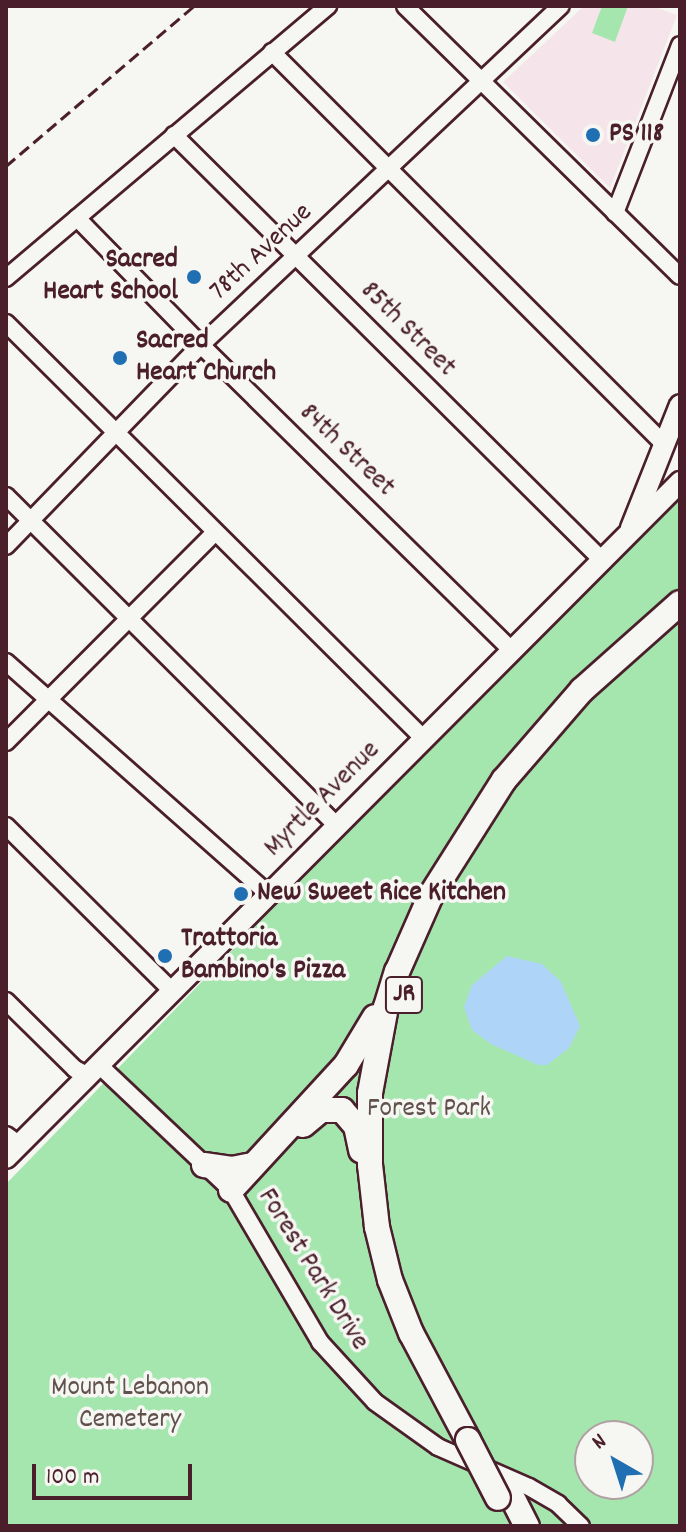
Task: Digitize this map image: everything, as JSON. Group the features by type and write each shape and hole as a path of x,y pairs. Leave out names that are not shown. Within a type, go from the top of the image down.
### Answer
{"highway":[{"name":"JR","path":"527,1526 505,1497 407,1325 377,1227 370,1165 370,1093 382,1024 397,972 440,878 504,780 582,690 680,603"},
{"name":"JR","path":"475,1442 420,1323 392,1233 382,1132 395,1026 436,916 493,818 562,732 612,680 680,620"},
{"path":"234,1193 253,1165 352,1058 397,972"},
{"path":"234,1193 312,1116 337,1109 350,1116 358,1131 363,1183 377,1227"},
{"path":"204,1165 232,1169 253,1165"},
{"name":"JR","path":"505,1497 512,1526"}],"main road":[{"path":"628,535 672,440 680,405"},
{"name":"Myrtle Avenue","path":"11,1146 173,992 628,535 673,497 680,482"}],"street":[{"path":"6,278 328,6"},
{"path":"405,6 680,276"},
{"name":"78th Avenue","path":"6,546 201,345 561,6"},
{"path":"615,213 680,45"},
{"path":"272,52 389,171 672,440"},
{"name":"85th Street","path":"174,135 603,561"},
{"name":"84th Street","path":"77,218 201,345 512,651"},
{"path":"6,323 424,739"},
{"path":"6,496 337,826"},
{"path":"6,742 215,532"},
{"path":"6,662 269,895"},
{"path":"6,826 173,992"},
{"name":"Forest Park Drive","path":"6,1001 75,1069 94,1070 234,1193 320,1342 375,1402 438,1447 529,1487 558,1504 581,1526"}],"shaded area":[{"name":"PS 118","path":"584,6 652,6 677,15 610,188 503,82"}],"green space":[{"path":"602,6 628,6 615,42 592,33"},
{"name":"Forest Park","path":"680,495 680,1526 6,1526 6,1184 606,564"}],"water":[{"path":"507,956 542,964 561,982 580,1026 569,1048 547,1065 538,1065 491,1044 472,1030 464,1007 472,985"}],"railway":[{"path":"6,166 194,6"}],"place":[{"name":"PS 118","path":"593,135"},
{"name":"Sacred Heart School","path":"194,277"},
{"name":"Sacred Heart Church","path":"120,358"},
{"name":"New Sweet Rice Kitchen","path":"241,894"},
{"name":"Trattoria Bambino's Pizza","path":"165,956"}],"park label":[{"name":"Mount Lebanon Cemetery","path":"130,1405"}]}
